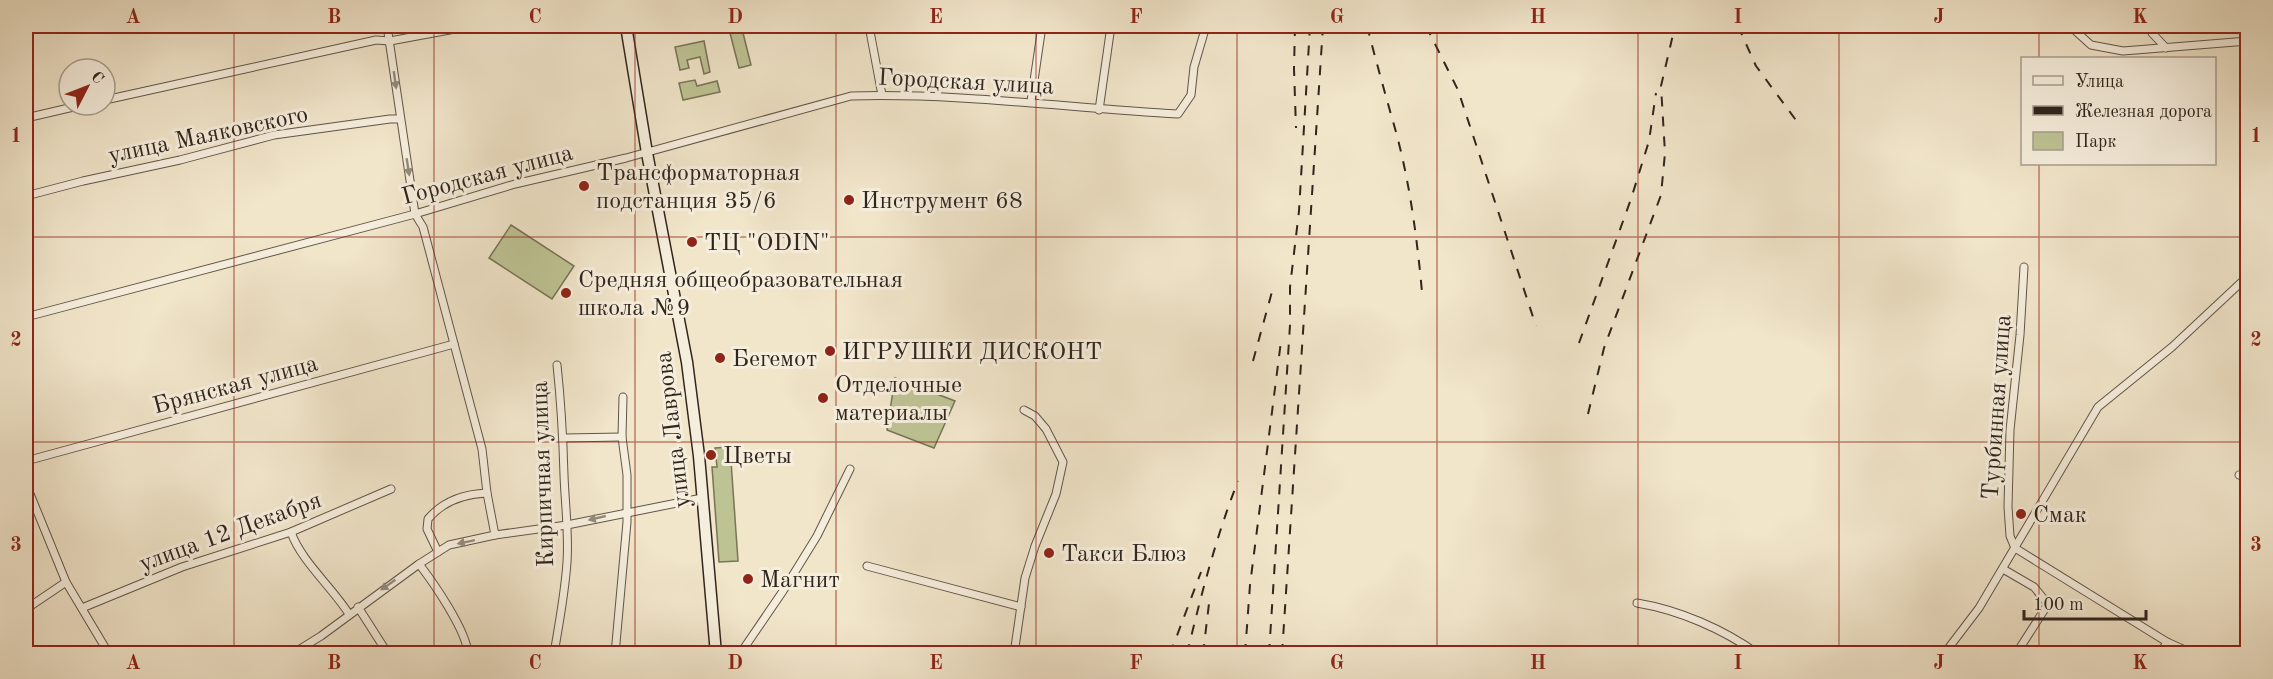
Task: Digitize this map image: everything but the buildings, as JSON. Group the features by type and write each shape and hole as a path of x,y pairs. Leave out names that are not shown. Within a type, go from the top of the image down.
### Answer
{"main road":[{"name":"улица Лаврова","path":"626,26 647,153 687,362 699,456 716,654"}],"street":[{"path":"387,26 415,214 423,227 482,449 495,535"},
{"path":"117,97 376,40 390,41 471,26"},
{"path":"869,26 882,95"},
{"path":"1031,101 1042,26"},
{"path":"1099,110 1112,26"},
{"name":"Городская улица","path":"26,317 415,214 515,184 647,153 852,96 882,95 1031,101 1099,110 1178,114 1191,95 1194,68 1206,26"},
{"path":"2070,26 2091,45 2123,51 2247,41"},
{"path":"2149,26 2152,33 2166,48"},
{"path":"26,118 57,111"},
{"name":"улица Маяковского","path":"26,196 180,160 274,135 400,119"},
{"name":"Турбинная улица","path":"2015,548 2010,536 2008,507 2010,430 2020,335 2024,267"},
{"path":"1944,654 1979,608 2098,407 2172,347 2247,276"},
{"name":"Брянская улица","path":"26,461 454,344"},
{"name":"Кирпичная улица","path":"554,654 567,561 564,438 557,365"},
{"path":"615,654 627,511 627,475 621,437 623,398"},
{"path":"1014,654 1025,578 1056,494 1063,462 1046,429 1035,416 1024,410"},
{"path":"564,438 621,437"},
{"path":"740,654 817,536 850,470"},
{"path":"2239,475 2247,478"},
{"path":"26,484 66,582 109,654"},
{"name":"улица 12 Декабря","path":"82,608 182,567 291,532 391,489"},
{"path":"438,552 428,529 428,519 433,513 456,499 472,494 487,493"},
{"path":"292,654 301,651 358,607 449,545 495,535 567,525 627,511 702,498"},
{"path":"291,532 295,544 349,614"},
{"path":"2015,548 2167,642 2194,654"},
{"path":"419,564 454,617 468,648 468,654"},
{"path":"867,566 1021,608"},
{"path":"2003,569 2034,587 2048,604 2016,654"},
{"path":"26,609 66,582"},
{"path":"1637,603 1713,627 1739,640 1758,654"},
{"path":"358,607 388,654"},
{"path":"2160,654 2167,642"},
{"path":"2242,654 2247,642"}],"green space":[{"path":"742,29 751,65 739,68 730,33"},
{"path":"704,41 710,72 704,74 700,57 687,60 689,68 680,70 675,47"},
{"path":"695,80 697,86 717,81 720,92 683,100 679,83"},
{"path":"511,225 574,266 552,299 489,258"},
{"path":"895,378 955,401 934,448 887,430"},
{"path":"730,447 738,561 719,562 712,467 717,467 715,448"}],"railway":[{"path":"1295,26 1296,128"},
{"path":"1269,654 1290,325 1290,287 1299,211 1310,26"},
{"path":"1282,654 1323,26"},
{"path":"1367,26 1405,171 1422,292"},
{"path":"1426,26 1458,90 1536,326"},
{"path":"1588,414 1604,348 1661,195 1665,153 1661,86 1675,26"},
{"path":"1738,26 1756,66 1801,127"},
{"path":"1579,343 1631,199 1649,141 1656,93"},
{"path":"1253,361 1273,288"},
{"path":"1245,654 1250,585 1281,341"},
{"path":"1187,654 1210,566 1238,481"},
{"path":"1170,654 1201,572"},
{"path":"1203,654 1210,595"}],"place":[{"name":"Трансформаторная подстанция 35/6","path":"584,186"},
{"name":"Инструмент 68","path":"849,200"},
{"name":"ТЦ \"ODIN\"","path":"692,242"},
{"name":"Средняя общеобразовательная школа №9","path":"566,293"},
{"name":"ИГРУШКИ ДИСКОНТ","path":"830,351"},
{"name":"Бегемот","path":"720,358"},
{"name":"Отделочные материалы","path":"823,398"},
{"name":"Цветы","path":"711,455"},
{"name":"Смак","path":"2021,514"},
{"name":"Такси Блюз","path":"1049,553"},
{"name":"Магнит","path":"748,579"}]}
